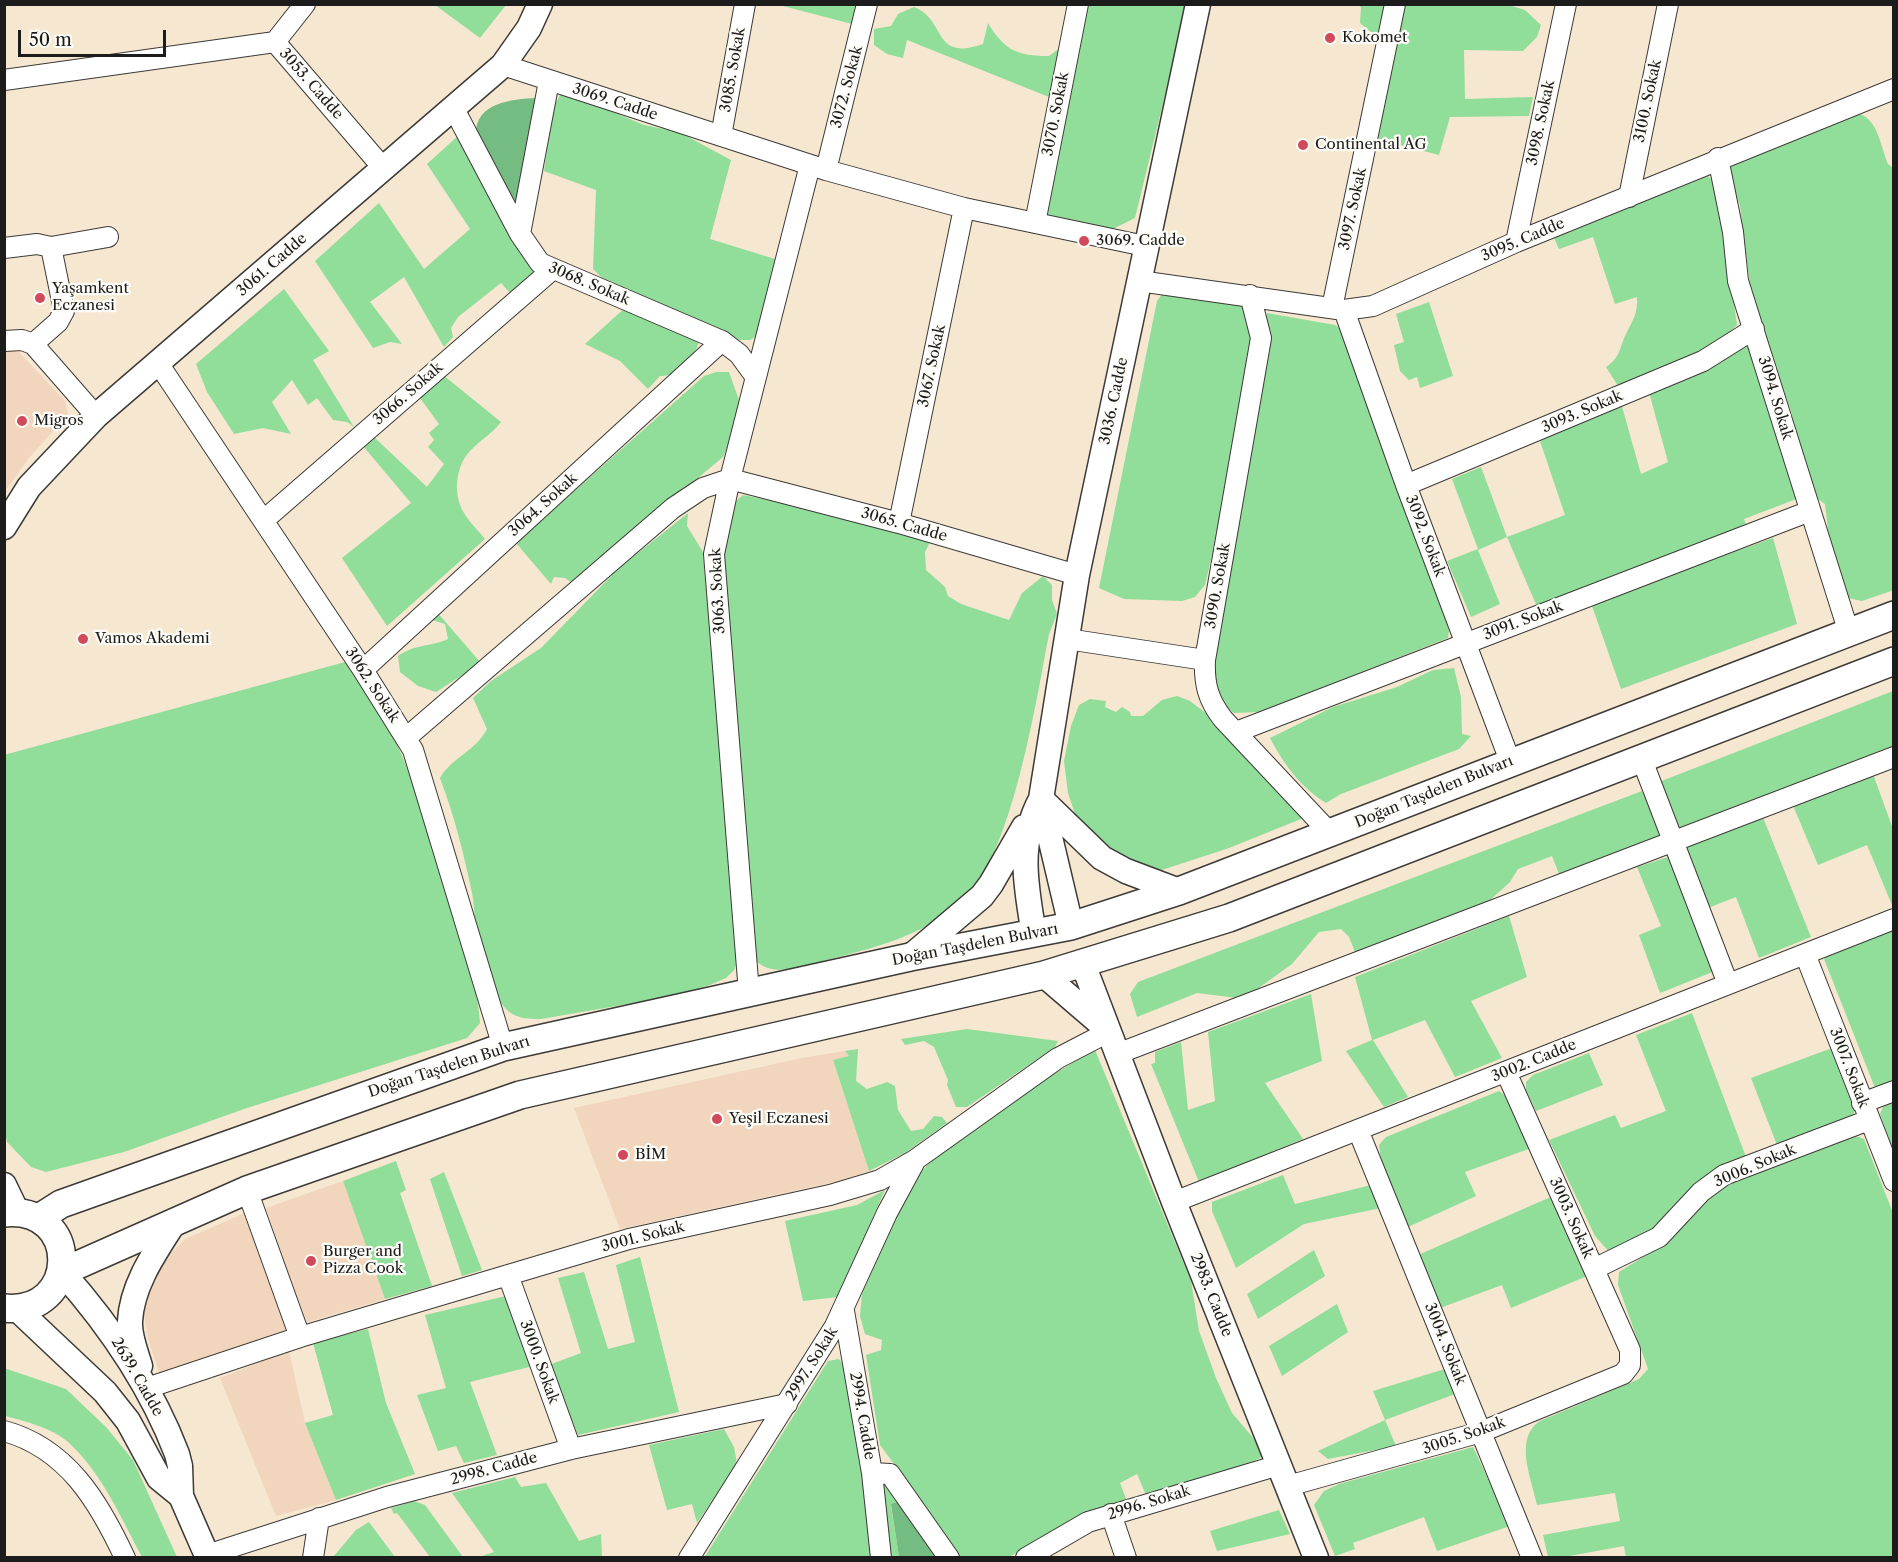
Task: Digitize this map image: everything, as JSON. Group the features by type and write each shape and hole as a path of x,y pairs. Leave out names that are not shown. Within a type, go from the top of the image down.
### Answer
{"main road":[{"name":"Doğan Taşdelen Bulvarı","path":"20,1214 61,1204 503,1047 910,957 1071,926 1179,891 1510,761 1893,615"},
{"path":"62,1272 248,1190 485,1107 554,1086 1044,975 1229,918 1893,661"},
{"path":"1071,926 1083,963"},
{"path":"1034,934 1044,975"},
{"path":"11,1308 32,1305 45,1298 56,1286 62,1272 59,1241 47,1224 20,1214"}],"street":[{"path":"275,42 305,4"},
{"name":"3061. Cadde","path":"4,527 29,487 96,416 503,65 529,28 540,4"},
{"name":"3085. Sokak","path":"721,136 745,4"},
{"name":"3072. Sokak","path":"818,167 867,4"},
{"name":"3070. Sokak","path":"1035,223 1078,4"},
{"name":"3036. Cadde","path":"1034,934 1026,886 1025,853 1030,819 1041,799 1077,575 1198,4"},
{"name":"3097. Sokak","path":"1338,309 1395,4"},
{"name":"3098. Sokak","path":"1516,242 1566,4"},
{"name":"3100. Sokak","path":"1629,197 1668,4"},
{"name":"3053. Cadde","path":"4,80 275,42 384,169"},
{"name":"3069. Cadde","path":"503,65 818,167 964,208 1145,246"},
{"path":"520,234 549,81"},
{"name":"3095. Cadde","path":"1139,281 1338,309 1373,306 1516,242 1629,197 1718,158 1893,89"},
{"name":"3068. Sokak","path":"454,109 520,234 536,258 553,268 722,341 739,354 755,376"},
{"name":"3094. Sokak","path":"1718,158 1733,232 1735,268 1849,633"},
{"name":"3063. Sokak","path":"749,993 714,566 717,531 755,376 818,167"},
{"name":"3067. Sokak","path":"899,523 964,208"},
{"path":"4,248 37,244 51,247 108,237"},
{"path":"33,344 58,322 63,311 51,247"},
{"name":"3066. Sokak","path":"264,520 553,268"},
{"name":"3090. Sokak","path":"1250,295 1261,338 1205,660 1207,691 1213,706 1330,833"},
{"name":"3092. Sokak","path":"1338,309 1510,761"},
{"name":"3093. Sokak","path":"1406,485 1703,361 1754,329"},
{"path":"4,341 22,339 33,344 96,416"},
{"name":"3064. Sokak","path":"363,669 722,341"},
{"name":"3062. Sokak","path":"158,363 363,669 406,738 423,780 503,1047"},
{"path":"406,738 673,508 703,488 730,479"},
{"name":"3065. Cadde","path":"730,479 899,523 1077,575"},
{"name":"3091. Sokak","path":"1236,732 1810,511"},
{"path":"1067,639 1205,660"},
{"name":"3001. Sokak","path":"147,1389 300,1337 629,1239 839,1193 880,1180 915,1160 1058,1058 1114,1042 1673,841 1893,757"},
{"path":"1642,760 1728,984"},
{"path":"910,957 986,891 1041,799 1091,849 1108,861 1179,891"},
{"name":"3036. Cadde","path":"1041,799 1071,926"},
{"name":"3002. Cadde","path":"1174,1202 1893,919"},
{"name":"3007. Sokak","path":"1805,954 1893,1181"},
{"name":"2983. Cadde","path":"1083,963 1174,1202 1316,1557"},
{"name":"2983. Cadde","path":"1044,975 1114,1042"},
{"name":"3003. Sokak","path":"1506,1072 1630,1350 1630,1365"},
{"name":"3006. Sokak","path":"1594,1269 1659,1237 1701,1192 1724,1175 1866,1112 1893,1091"},
{"name":"3004. Sokak","path":"1358,1130 1532,1557"},
{"name":"2997. Sokak","path":"690,1557 844,1311 886,1213 915,1160"},
{"path":"4,1185 20,1214"},
{"path":"248,1190 300,1337"},
{"path":"147,1389 130,1322 133,1302 152,1257 175,1221"},
{"name":"2639. Cadde","path":"62,1272 88,1302 147,1389 177,1454 180,1466 181,1496 207,1556"},
{"name":"3000. Sokak","path":"508,1275 571,1449"},
{"name":"2639. Cadde","path":"11,1308 105,1392 128,1421 159,1478 181,1496"},
{"name":"2994. Cadde","path":"844,1311 872,1473 890,1474 949,1557"},
{"name":"3005. Sokak","path":"1283,1476 1481,1432 1623,1374 1630,1365"},
{"name":"2998. Cadde","path":"207,1556 319,1518 571,1449 787,1404"},
{"path":"4,1431 43,1447 72,1471 102,1513 125,1557"},
{"path":"872,1473 881,1557"},
{"name":"2996. Sokak","path":"1026,1557 1088,1522 1111,1514 1283,1476"},
{"path":"1111,1514 1126,1557"},
{"path":"313,1557 319,1518"}],"shaded area":[{"path":"5,347 18,351 65,401 68,414 29,458 5,491"},
{"path":"845,1051 849,1056 833,1061 869,1171 839,1181 620,1229 574,1108 802,1058"},
{"path":"343,1181 385,1299 305,1323 266,1208"},
{"path":"245,1213 287,1329 160,1375 148,1339 143,1307 160,1265 185,1239"},
{"path":"289,1351 305,1423 336,1500 276,1516 220,1378"}],"green space":[{"path":"435,4 506,5 480,38"},
{"path":"779,5 859,5 856,25"},
{"path":"1087,5 1187,5 1135,218 1113,229 1047,215 1044,208"},
{"path":"1358,5 1386,5 1378,38 1360,23 1361,7"},
{"path":"1403,5 1509,5 1525,10 1541,25 1537,37 1523,51 1464,50 1465,99 1533,97 1529,116 1450,117 1439,155 1377,139"},
{"path":"914,7 932,21 947,44 955,48 983,44 988,23 1000,40 1012,50 1020,53 1049,56 1060,48 1049,97 907,40 903,58 887,54 874,45 874,29 891,26 898,14"},
{"path":"570,94 644,125 679,132 731,160 710,239 775,259 757,336 750,340 740,340 601,277 593,269 596,190 544,171 553,108 560,95"},
{"path":"536,98 517,202 513,202 476,134 477,124 488,109 497,105"},
{"path":"1852,112 1861,114 1872,124 1880,139 1888,164 1893,168 1894,590 1862,601 1844,597 1830,547 1825,504 1815,497 1797,450 1792,414 1762,329 1750,285 1740,206 1727,167"},
{"path":"459,135 535,273 511,294 501,283 458,317 451,328 453,337 444,347 404,277 370,302 402,344 390,342 373,348 315,261 379,203 424,269 470,229 427,164"},
{"path":"1708,176 1717,185 1737,325 1698,354 1648,377 1618,386 1606,367 1619,352 1637,308 1637,297 1615,304 1593,237 1559,249 1554,238"},
{"path":"284,289 329,351 313,360 354,427 347,422 333,420 317,398 308,405 292,380 272,402 291,434 263,428 234,434 207,392 196,364"},
{"path":"1171,292 1248,307 1252,338 1228,487 1205,585 1195,597 1182,601 1124,599 1099,588 1157,301 1162,294"},
{"path":"1429,302 1453,376 1420,388 1417,377 1409,380 1400,371 1394,345 1404,342 1396,314"},
{"path":"627,306 699,341 685,365 673,373 660,376 648,389 620,361 585,344"},
{"path":"1267,313 1335,325 1347,333 1449,630 1448,638 1260,712 1234,713 1216,699 1209,661 1270,337 1265,320"},
{"path":"1751,345 1799,498 1744,519 1746,525 1538,609 1507,537 1565,515 1540,441 1621,403 1641,474 1668,462 1649,392"},
{"path":"716,372 729,372 739,400 737,424 723,457 572,583 565,578 554,577 551,584 516,543 704,376"},
{"path":"443,375 501,422 465,458 457,481 460,506 485,539 387,626 342,558 411,503 363,446 374,437 427,487 444,464 428,447 434,440 429,433 439,424 420,398"},
{"path":"1481,467 1507,537 1478,550 1500,604 1471,617 1447,561 1478,549 1452,479"},
{"path":"743,495 847,516 932,538 925,552 926,570 945,587 948,596 961,604 1009,620 1022,593 1043,576 1052,585 1052,600 1057,614 1049,634 1029,737 1008,816 994,852 978,882 960,904 946,915 915,932 865,950 780,970 771,969 754,959 721,554 734,503"},
{"path":"688,513 687,526 703,552 737,955 735,969 726,978 675,996 541,1019 519,1017 507,1010 501,1003 485,968 478,942 473,896 466,864 440,778 450,765 477,743 487,729 473,698 491,681 541,648 618,569"},
{"path":"1773,538 1797,624 1621,689 1591,603"},
{"path":"436,611 481,663 436,692 418,686 400,672 398,656 410,649 448,639 445,624 432,620"},
{"path":"345,662 385,722 400,752 425,815 470,969 480,1023 467,1038 244,1109 124,1152 46,1172 31,1167 7,1142 5,1134 4,755"},
{"path":"1454,668 1461,697 1462,734 1471,736 1459,749 1341,794 1326,803 1294,774 1270,738 1333,707 1397,687 1433,670"},
{"path":"1893,691 1893,746 1676,829 1659,782"},
{"path":"1177,696 1190,701 1207,714 1220,731 1243,748 1285,801 1296,804 1303,812 1301,819 1229,848 1162,870 1114,857 1076,817 1068,793 1064,761 1071,726 1079,705 1090,699 1106,701 1105,707 1116,712 1122,707 1130,712 1131,716 1143,716 1162,700"},
{"path":"1873,774 1893,829 1892,905 1867,845 1818,865 1792,803"},
{"path":"1642,791 1654,813 1659,836 1559,874 1552,856 1518,869 1510,882 1489,901 1355,952 1349,937 1341,929 1319,932 1292,964 1253,992 1237,998 1197,993 1137,1017 1130,994 1138,982"},
{"path":"1762,815 1811,937 1759,958 1736,897 1708,908 1687,851 1688,845"},
{"path":"1668,857 1715,971 1660,993 1639,935 1661,926 1637,867"},
{"path":"1509,916 1527,977 1471,1001 1502,1058 1455,1077 1425,1020 1373,1040 1408,1097 1384,1107 1346,1051 1372,1040 1355,977"},
{"path":"1893,924 1893,1086 1877,1093 1824,959 1831,947"},
{"path":"1311,994 1322,1061 1265,1083 1303,1139 1199,1182 1151,1064 1155,1063 1155,1052 1181,1042 1188,1110 1215,1101 1208,1032"},
{"path":"1692,1013 1746,1157 1703,1178 1661,1225 1611,1254 1595,1236 1549,1140 1615,1115 1621,1128 1666,1111 1636,1035"},
{"path":"967,1029 1058,1041 1055,1047 967,1107 956,1107 934,1047 924,1041 905,1045 901,1039"},
{"path":"1832,1048 1855,1111 1851,1117 1777,1145 1751,1078"},
{"path":"858,1049 856,1081 867,1089 887,1082 895,1086 898,1110 911,1131 923,1129 934,1116 942,1117 947,1123 905,1153 869,1171 833,1060 849,1056 845,1051"},
{"path":"1095,1050 1191,1281 1199,1331 1216,1378 1232,1413 1261,1447 1262,1457 1228,1474 1146,1495 1137,1474 1120,1483 1127,1501 1090,1513 1009,1557 956,1557 930,1513 880,1445 866,1355 881,1350 882,1340 865,1334 860,1316 862,1294 911,1184 927,1165 1011,1102"},
{"path":"1589,1053 1603,1085 1536,1111 1526,1090 1526,1082 1533,1075"},
{"path":"1499,1091 1514,1102 1534,1147 1465,1172 1476,1196 1408,1227 1381,1160 1379,1145 1386,1137"},
{"path":"1893,1101 1893,1149 1880,1114 1884,1105"},
{"path":"1856,1136 1864,1139 1893,1213 1893,1557 1626,1558 1624,1546 1564,1557 1548,1557 1543,1535 1620,1521 1615,1493 1537,1505 1526,1460 1527,1438 1540,1421 1639,1379 1648,1369 1618,1285 1619,1272 1667,1242 1718,1189 1743,1176"},
{"path":"396,1161 406,1190 400,1193 432,1286 385,1299 343,1181"},
{"path":"444,1172 482,1270 462,1276 430,1179"},
{"path":"1283,1175 1295,1204 1371,1185 1381,1208 1304,1224 1236,1268 1212,1211 1212,1202"},
{"path":"885,1190 838,1297 803,1301 785,1221 857,1205"},
{"path":"1553,1196 1587,1276 1511,1308 1502,1285 1440,1308 1418,1255"},
{"path":"1314,1250 1325,1276 1258,1319 1247,1294"},
{"path":"640,1257 679,1412 578,1435 549,1365 581,1353 558,1278 584,1272 608,1349 635,1342 616,1265"},
{"path":"506,1296 533,1366 470,1382 497,1455 464,1463 456,1446 438,1451 417,1395 446,1388 425,1315"},
{"path":"1337,1304 1348,1332 1282,1376 1269,1346"},
{"path":"368,1329 386,1403 415,1474 336,1500 305,1423 333,1415 313,1343"},
{"path":"839,1359 845,1371 856,1421 872,1557 704,1558 828,1361"},
{"path":"4,1368 66,1389 106,1427 133,1460 177,1557 142,1557 110,1496 80,1454 62,1437 30,1423 5,1416"},
{"path":"1445,1369 1455,1394 1385,1420 1373,1391"},
{"path":"1385,1420 1396,1446 1328,1459 1318,1451"},
{"path":"724,1429 734,1447 737,1464 697,1523 692,1504 667,1510 649,1445"},
{"path":"1473,1447 1510,1526 1437,1551 1424,1517 1353,1543 1355,1549 1335,1556 1314,1505 1324,1491 1339,1484"},
{"path":"515,1477 521,1487 546,1483 579,1541 601,1534 602,1557 479,1557 494,1552 452,1493"},
{"path":"884,1482 902,1501 891,1505 899,1557 889,1557 880,1486"},
{"path":"414,1501 425,1505 463,1557 430,1557 391,1508"},
{"path":"902,1501 937,1557 899,1557 891,1504"},
{"path":"1279,1510 1290,1534 1217,1551 1210,1531"},
{"path":"369,1522 395,1557 333,1557 356,1530"}],"place":[{"name":"Kokomet","path":"1330,38"},
{"name":"Continental AG","path":"1303,145"},
{"name":"3069. Cadde","path":"1084,241"},
{"name":"Yaşamkent Eczanesi","path":"40,298"},
{"name":"Migros","path":"22,421"},
{"name":"Vamos Akademi","path":"83,639"},
{"name":"Yeşil Eczanesi","path":"717,1119"},
{"name":"BİM","path":"623,1155"},
{"name":"Burger and Pizza Cook","path":"311,1261"}]}
